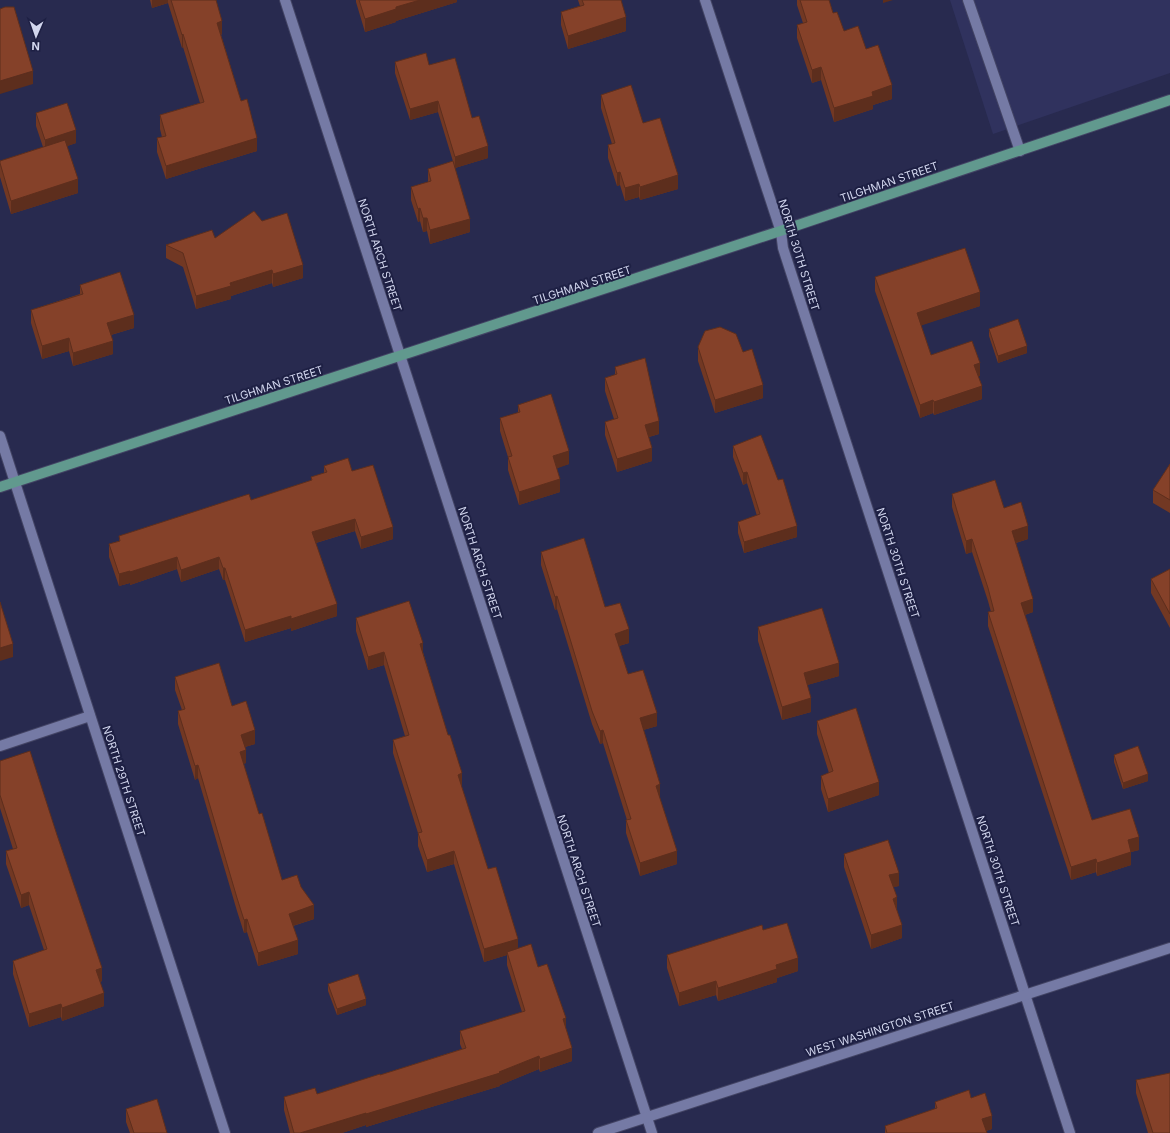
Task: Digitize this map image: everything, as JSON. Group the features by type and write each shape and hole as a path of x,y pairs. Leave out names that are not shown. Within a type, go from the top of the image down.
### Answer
{"main road":[{"name":"TILGHMAN STREET","path":"0,487 781,232 1170,100"}],"street":[{"name":"NORTH ARCH STREET","path":"285,0 652,1133"},
{"name":"NORTH 30TH STREET","path":"705,0 781,232 783,248 1070,1133"},
{"path":"968,0 1020,151"},
{"name":"NORTH 29TH STREET","path":"0,436 225,1133"},
{"path":"0,746 90,716"},
{"name":"WEST WASHINGTON STREET","path":"598,1133 1170,948"}],"shaded area":[{"path":"950,0 1170,0 1170,73 993,134"}],"building":[{"path":"171,0 216,0 222,21 217,23 241,101 247,99 257,138 166,166 157,138 166,136 160,115 204,102"},
{"path":"359,0 420,0 396,7 396,9 365,19"},
{"path":"582,0 621,0 626,17 568,36 561,12 584,5"},
{"path":"800,0 829,0 833,13 837,12 844,31 858,26 866,49 878,45 892,85 872,92 873,96 834,108 821,67 812,70 797,25 807,22"},
{"path":"5,7 14,7 33,71 0,81 0,9"},
{"path":"426,53 429,65 455,58 472,118 479,116 488,146 455,157 438,101 410,109 395,62"},
{"path":"631,85 643,123 660,118 678,175 640,187 639,184 625,188 620,172 617,173 608,145 615,143 601,95"},
{"path":"67,103 76,130 45,140 36,113"},
{"path":"65,140 78,179 11,201 0,161"},
{"path":"453,161 470,219 430,230 427,218 423,218 420,208 418,209 411,187 431,181 428,169"},
{"path":"254,211 262,221 287,213 303,265 273,274 272,270 230,283 231,286 196,296 183,253 166,245 212,230 215,238"},
{"path":"965,248 980,292 917,313 931,355 972,341 980,363 974,365 982,386 934,402 933,400 920,405 875,277"},
{"path":"120,272 134,315 107,323 113,341 73,353 69,338 42,346 31,310 83,294 80,285"},
{"path":"1018,319 1027,346 998,356 989,329"},
{"path":"720,327 736,334 743,352 752,349 763,385 715,400 698,347 705,331"},
{"path":"645,358 659,421 645,425 652,448 617,459 605,422 618,418 605,378 617,374 615,367"},
{"path":"551,394 569,451 553,456 560,479 519,492 508,457 512,456 500,418 520,412 518,405"},
{"path":"761,435 778,480 783,479 797,526 744,542 738,522 760,514 747,472 743,473 733,446"},
{"path":"348,458 352,471 373,465 393,527 361,537 355,519 312,532 337,604 291,619 291,616 245,630 225,568 223,568 219,557 181,570 177,557 119,574 109,544 120,541 119,536 249,494 251,500 312,480 311,477 327,472 324,466"},
{"path":"1170,464 1170,500 1153,490"},
{"path":"995,480 1004,508 1021,502 1028,526 1012,531 1033,599 1021,603 1092,820 1130,809 1139,837 1128,840 1131,852 1097,863 1096,859 1071,867 988,612 994,611 988,588 972,539 966,541 952,494"},
{"path":"584,538 605,607 620,603 629,629 615,634 628,674 643,670 657,713 640,718 660,784 656,786 677,851 640,863 626,820 631,819 603,730 600,731 592,711 557,596 555,597 541,552"},
{"path":"1170,569 1170,614 1151,579"},
{"path":"409,601 423,643 420,644 448,735 450,735 462,773 458,775 488,869 496,867 518,939 484,949 454,851 427,860 418,833 422,832 393,740 409,735 384,652 368,657 356,618"},
{"path":"0,602 13,644 0,648"},
{"path":"822,608 839,663 804,673 811,698 782,707 758,627"},
{"path":"219,663 232,706 246,701 255,730 241,735 246,750 240,752 259,814 262,813 282,880 297,875 301,887 314,905 289,914 298,940 258,953 247,919 244,920 198,765 195,766 178,711 185,709 175,677"},
{"path":"856,708 879,782 828,799 821,776 833,771 817,721"},
{"path":"1138,746 1148,774 1123,783 1114,755"},
{"path":"30,751 102,968 96,970 104,993 62,1008 61,1004 29,1014 13,961 47,949 29,892 21,895 6,851 17,848 0,795 0,761"},
{"path":"888,840 899,873 889,875 897,897 893,899 902,925 871,935 844,854"},
{"path":"787,923 798,958 776,965 777,969 718,988 716,981 679,993 667,955 762,925 763,930"},
{"path":"531,944 538,967 547,964 566,1018 563,1019 572,1048 540,1059 539,1056 499,1072 500,1073 366,1114 300,1133 294,1133 284,1097 315,1088 317,1094 466,1048 460,1031 525,1011 507,952"},
{"path":"358,974 366,999 337,1009 328,984"},
{"path":"1170,1073 1170,1133 1153,1133 1136,1080"},
{"path":"969,1090 971,1098 985,1093 992,1116 982,1119 987,1133 887,1133 885,1126 937,1108 935,1102"},
{"path":"157,1099 167,1133 134,1133 126,1109"}]}
